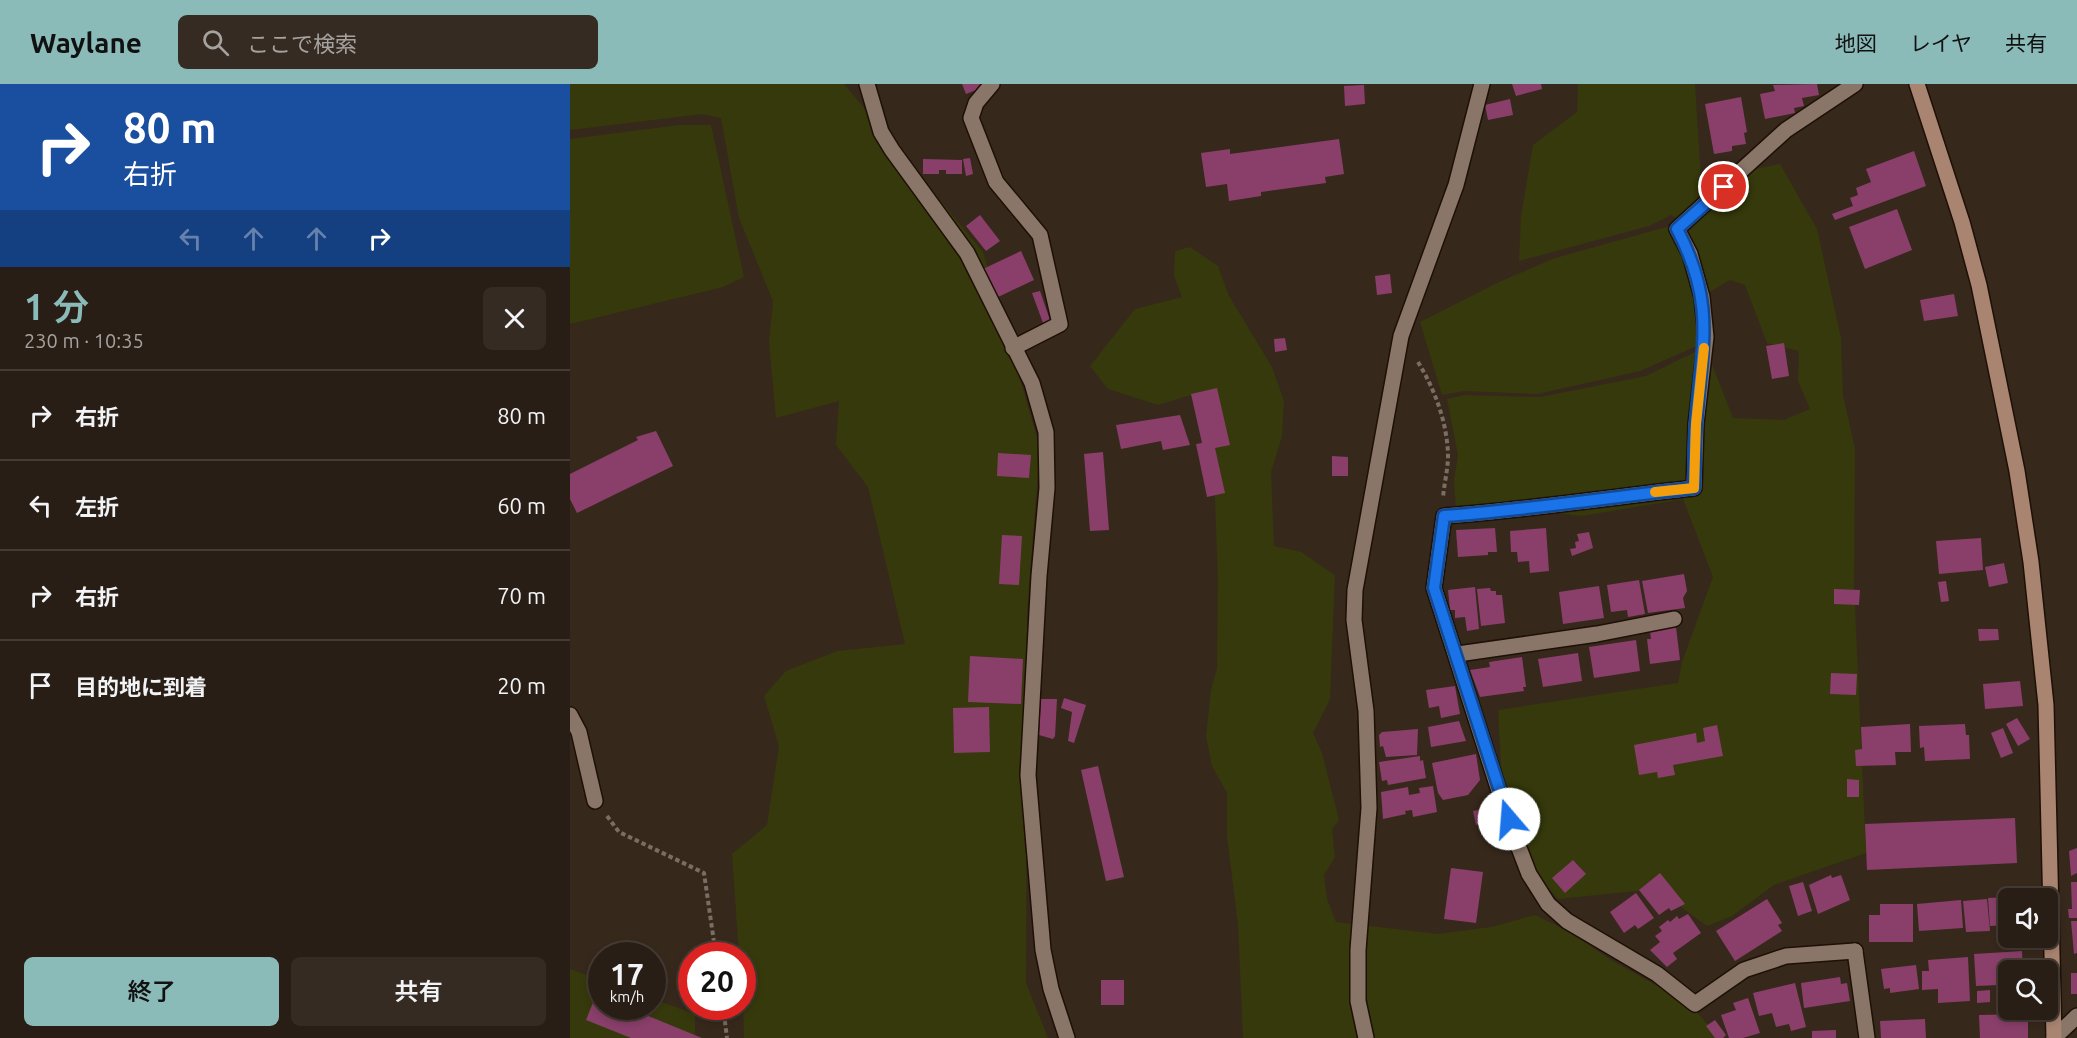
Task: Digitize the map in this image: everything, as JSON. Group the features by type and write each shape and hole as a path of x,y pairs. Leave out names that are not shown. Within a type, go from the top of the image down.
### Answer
{"street":[{"path":"867,84 881,132 967,253 1032,383 1046,432 1047,488 1039,576 1028,775 1043,950 1051,989 1067,1038"},
{"path":"992,84 976,103 971,118 996,182 1040,235 1060,324 1013,348"},
{"path":"1366,1038 1358,1001 1358,950 1369,808 1366,711 1354,620 1355,590 1401,336 1456,185 1482,84"},
{"path":"1855,84 1786,130 1677,229 1690,254 1702,297 1706,337 1696,424 1694,488 1568,501 1505,511 1444,516 1434,588 1458,654 1505,808 1529,873 1548,904 1567,921 1657,974 1695,1004 1744,970 1786,956 1855,951 1868,1038"},
{"path":"1917,84 1962,222 1979,285 2017,471 2033,574 2046,705 2054,1038"},
{"path":"1458,654 1597,634 1674,619"},
{"path":"570,715 579,732 595,801"},
{"path":"2054,1038 2077,1016"}],"path":[{"path":"1401,336 1431,383 1439,402 1448,453 1443,503 1444,516"},
{"path":"595,801 619,832 704,873 714,942"},
{"path":"725,1020 727,1038"}],"green space":[{"path":"570,84 844,84 983,252 1040,448 1027,611 1026,983 1048,1038 744,1038 744,1020 756,1020 756,942 738,942 732,854 767,825 779,746 764,696 786,671 837,651 905,644 868,487 836,445 839,401 776,418 769,342 773,301 739,218 721,118 702,114 570,130"},
{"path":"1578,84 1695,84 1701,180 1780,164 1817,229 1841,338 1843,395 1855,449 1854,586 1866,853 1774,885 1732,916 1707,926 1656,889 1558,899 1505,839 1498,710 1678,683 1682,662 1713,577 1683,499 1582,516 1557,513 1452,525 1456,508 1454,480 1458,455 1447,399 1465,395 1540,397 1646,376 1701,349 1713,367 1733,418 1784,420 1810,409 1798,381 1799,351 1767,343 1745,285 1730,280 1708,293 1701,259 1690,239 1685,222 1671,215 1649,226 1519,261 1521,216 1533,145 1577,112"},
{"path":"679,125 711,125 744,277 723,287 570,324 570,139"},
{"path":"1670,226 1678,239 1689,268 1697,314 1699,345 1640,371 1537,394 1464,391 1442,395 1420,322 1499,282 1555,258"},
{"path":"1190,247 1218,266 1228,294 1272,367 1284,401 1282,436 1271,472 1274,546 1301,552 1335,575 1330,699 1313,733 1322,753 1339,820 1332,829 1335,857 1324,875 1327,899 1336,922 1438,934 1491,927 1535,915 1570,932 1611,960 1691,1005 1719,1038 1243,1038 1238,925 1227,836 1227,793 1212,766 1206,736 1211,690 1217,668 1218,578 1212,422 1191,395 1158,405 1108,389 1090,366 1135,309 1182,297 1174,276 1175,251"},
{"path":"570,969 588,975 588,1020 666,1020 666,1004 678,1008 678,1020 695,1020 695,1038 570,1038"}],"building":[{"path":"962,84 991,84 966,94"},
{"path":"1512,84 1541,84 1542,89 1516,96"},
{"path":"1817,84 1819,95 1802,98 1804,106 1794,108 1795,113 1765,119 1760,94 1775,91 1773,85"},
{"path":"1364,85 1365,104 1345,106 1344,86"},
{"path":"1741,97 1747,132 1744,133 1746,144 1732,146 1732,151 1714,154 1705,104"},
{"path":"1510,99 1513,115 1488,120 1485,105"},
{"path":"1339,139 1344,174 1325,177 1326,183 1261,192 1261,196 1229,201 1227,184 1206,187 1201,153 1230,149 1230,154"},
{"path":"1914,151 1926,186 1835,220 1832,214 1853,206 1850,198 1858,195 1856,188 1871,182 1866,169"},
{"path":"970,158 973,174 966,176 963,159"},
{"path":"923,159 962,160 962,174 946,174 946,170 939,170 939,174 923,174"},
{"path":"1897,209 1912,250 1865,269 1849,227"},
{"path":"980,215 1000,241 986,251 966,226"},
{"path":"1021,251 1034,280 996,298 983,269"},
{"path":"1390,274 1392,293 1377,295 1375,276"},
{"path":"1040,291 1050,320 1043,323 1032,293"},
{"path":"1954,294 1958,316 1924,321 1920,300"},
{"path":"1285,338 1287,350 1275,352 1274,339"},
{"path":"1784,343 1789,376 1772,379 1766,346"},
{"path":"1217,388 1230,445 1215,448 1225,493 1207,497 1196,444 1202,443 1191,394"},
{"path":"1180,415 1190,445 1163,450 1161,441 1121,449 1116,425"},
{"path":"656,431 673,466 577,513 570,499 570,474 638,440 636,437"},
{"path":"1103,452 1109,530 1090,531 1084,454"},
{"path":"998,453 1031,455 1029,478 997,476"},
{"path":"1332,456 1348,457 1348,476 1332,476"},
{"path":"1495,528 1497,552 1488,552 1488,555 1458,557 1456,530"},
{"path":"1546,528 1549,571 1530,573 1529,561 1518,562 1517,552 1511,552 1510,531"},
{"path":"1589,532 1593,548 1572,556 1570,549 1576,548 1575,542 1579,541 1577,534"},
{"path":"1002,535 1022,536 1019,585 999,584"},
{"path":"1981,538 1983,570 1939,574 1936,541"},
{"path":"2004,563 2008,583 1989,587 1985,567"},
{"path":"1684,574 1687,591 1683,598 1685,608 1648,613 1642,581"},
{"path":"1639,580 1645,614 1628,617 1627,610 1611,612 1607,585"},
{"path":"1946,581 1949,601 1941,602 1938,582"},
{"path":"1599,586 1604,618 1563,624 1559,592"},
{"path":"1475,587 1479,629 1467,631 1465,617 1455,618 1455,610 1450,610 1448,590"},
{"path":"1490,588 1491,591 1496,591 1496,595 1502,595 1505,623 1481,626 1477,589"},
{"path":"1834,589 1860,590 1859,605 1834,604"},
{"path":"1676,627 1680,660 1650,664 1647,639 1651,639 1650,631"},
{"path":"1978,629 1998,629 1999,640 1979,641"},
{"path":"1636,640 1640,671 1594,678 1589,647"},
{"path":"1578,653 1582,681 1543,687 1538,659"},
{"path":"970,656 1023,659 1021,704 968,702"},
{"path":"1522,657 1526,687 1523,687 1524,691 1480,697 1470,670 1490,667 1489,662"},
{"path":"1831,673 1857,674 1856,695 1830,694"},
{"path":"2020,681 2023,706 1985,709 1983,684"},
{"path":"1455,686 1460,714 1441,718 1439,706 1429,708 1426,690"},
{"path":"1064,698 1086,705 1074,743 1068,741 1072,712 1061,708"},
{"path":"1041,699 1057,699 1053,739 1039,735"},
{"path":"989,707 990,752 954,753 953,708"},
{"path":"2017,718 2030,739 2018,746 2006,724"},
{"path":"1459,721 1466,741 1431,747 1428,727"},
{"path":"1910,724 1911,752 1895,752 1896,765 1856,766 1855,750 1862,749 1861,727"},
{"path":"1965,724 1966,735 1969,735 1970,759 1925,761 1924,747 1920,748 1919,726"},
{"path":"1717,725 1723,756 1673,765 1675,775 1658,778 1657,772 1639,775 1634,745 1696,733 1697,743 1705,741 1703,728"},
{"path":"2003,728 2013,753 2001,758 1991,733"},
{"path":"1418,729 1417,755 1386,757 1383,746 1380,747 1379,735 1382,732"},
{"path":"1476,754 1480,780 1468,795 1443,800 1438,793 1432,763"},
{"path":"1420,756 1420,761 1423,760 1426,778 1388,785 1387,780 1382,781 1379,762"},
{"path":"1098,766 1124,877 1106,881 1081,770"},
{"path":"1847,779 1859,780 1859,797 1847,797"},
{"path":"1433,786 1437,812 1413,817 1412,810 1405,811 1406,814 1383,819 1381,792 1408,787 1409,795 1420,793 1419,788"},
{"path":"1493,807 1496,821 1476,825 1473,811"},
{"path":"2015,818 2017,863 1867,870 1865,824"},
{"path":"2077,848 2077,873 2071,876 2069,851"},
{"path":"1573,860 1586,874 1565,893 1552,878"},
{"path":"1451,868 1483,872 1476,923 1444,919"},
{"path":"1660,873 1685,904 1671,911 1669,908 1659,915 1639,890"},
{"path":"1831,875 1832,878 1841,875 1850,900 1818,914 1809,885"},
{"path":"1803,882 1812,911 1798,916 1789,886"},
{"path":"2071,882 2077,882 2077,918 2069,918 2068,909 2072,909"},
{"path":"1636,893 1654,918 1638,929 1635,925 1624,933 1610,912"},
{"path":"1988,898 1998,898 1998,926 1990,926"},
{"path":"1767,899 1782,923 1778,925 1782,931 1735,961 1716,931"},
{"path":"1987,899 1990,931 1966,932 1963,901"},
{"path":"1961,900 1963,928 1919,931 1917,904"},
{"path":"1880,904 1913,904 1913,942 1869,942 1869,915 1880,915"},
{"path":"1688,914 1701,933 1673,953 1677,959 1667,967 1650,950 1660,942 1655,936 1662,931 1659,927 1668,920 1670,922 1677,916 1679,919"},
{"path":"2071,921 2077,921 2077,953 2074,954"},
{"path":"2022,951 2022,960 1998,960 1998,985 1976,986 1974,954"},
{"path":"1968,957 1970,1001 1938,1003 1938,989 1922,990 1922,971 1929,971 1928,960"},
{"path":"1916,965 1919,989 1890,993 1890,988 1884,989 1881,969"},
{"path":"2071,973 2077,973 2077,994 2071,994"},
{"path":"1840,977 1841,984 1847,983 1850,1001 1804,1008 1801,983"},
{"path":"1101,980 1124,980 1124,1005 1101,1005"},
{"path":"1795,983 1806,1027 1791,1031 1789,1024 1776,1027 1772,1013 1759,1016 1753,993"},
{"path":"1990,990 1990,1002 1977,1003 1977,991"},
{"path":"1748,998 1760,1033 1743,1038 1729,1038 1721,1015 1736,1010 1733,1003"},
{"path":"588,1015 588,1020 658,1020 702,1038 631,1038 586,1020"},
{"path":"1979,1015 1998,1015 1998,1020 2028,1020 2028,1038 1980,1038"},
{"path":"1925,1019 1926,1038 1881,1038 1880,1021"},
{"path":"1715,1020 1726,1035 1723,1038 1715,1038 1706,1026"},
{"path":"1836,1030 1836,1038 1812,1038 1812,1031"}],"slow traffic":[{"path":"1655,492 1694,488 1696,424 1704,348"}],"route":[{"path":"1509,819 1467,690 1458,654 1434,588 1444,516 1505,511 1568,501 1694,488 1696,424 1706,337 1702,297 1690,254 1677,229 1724,187"}]}
